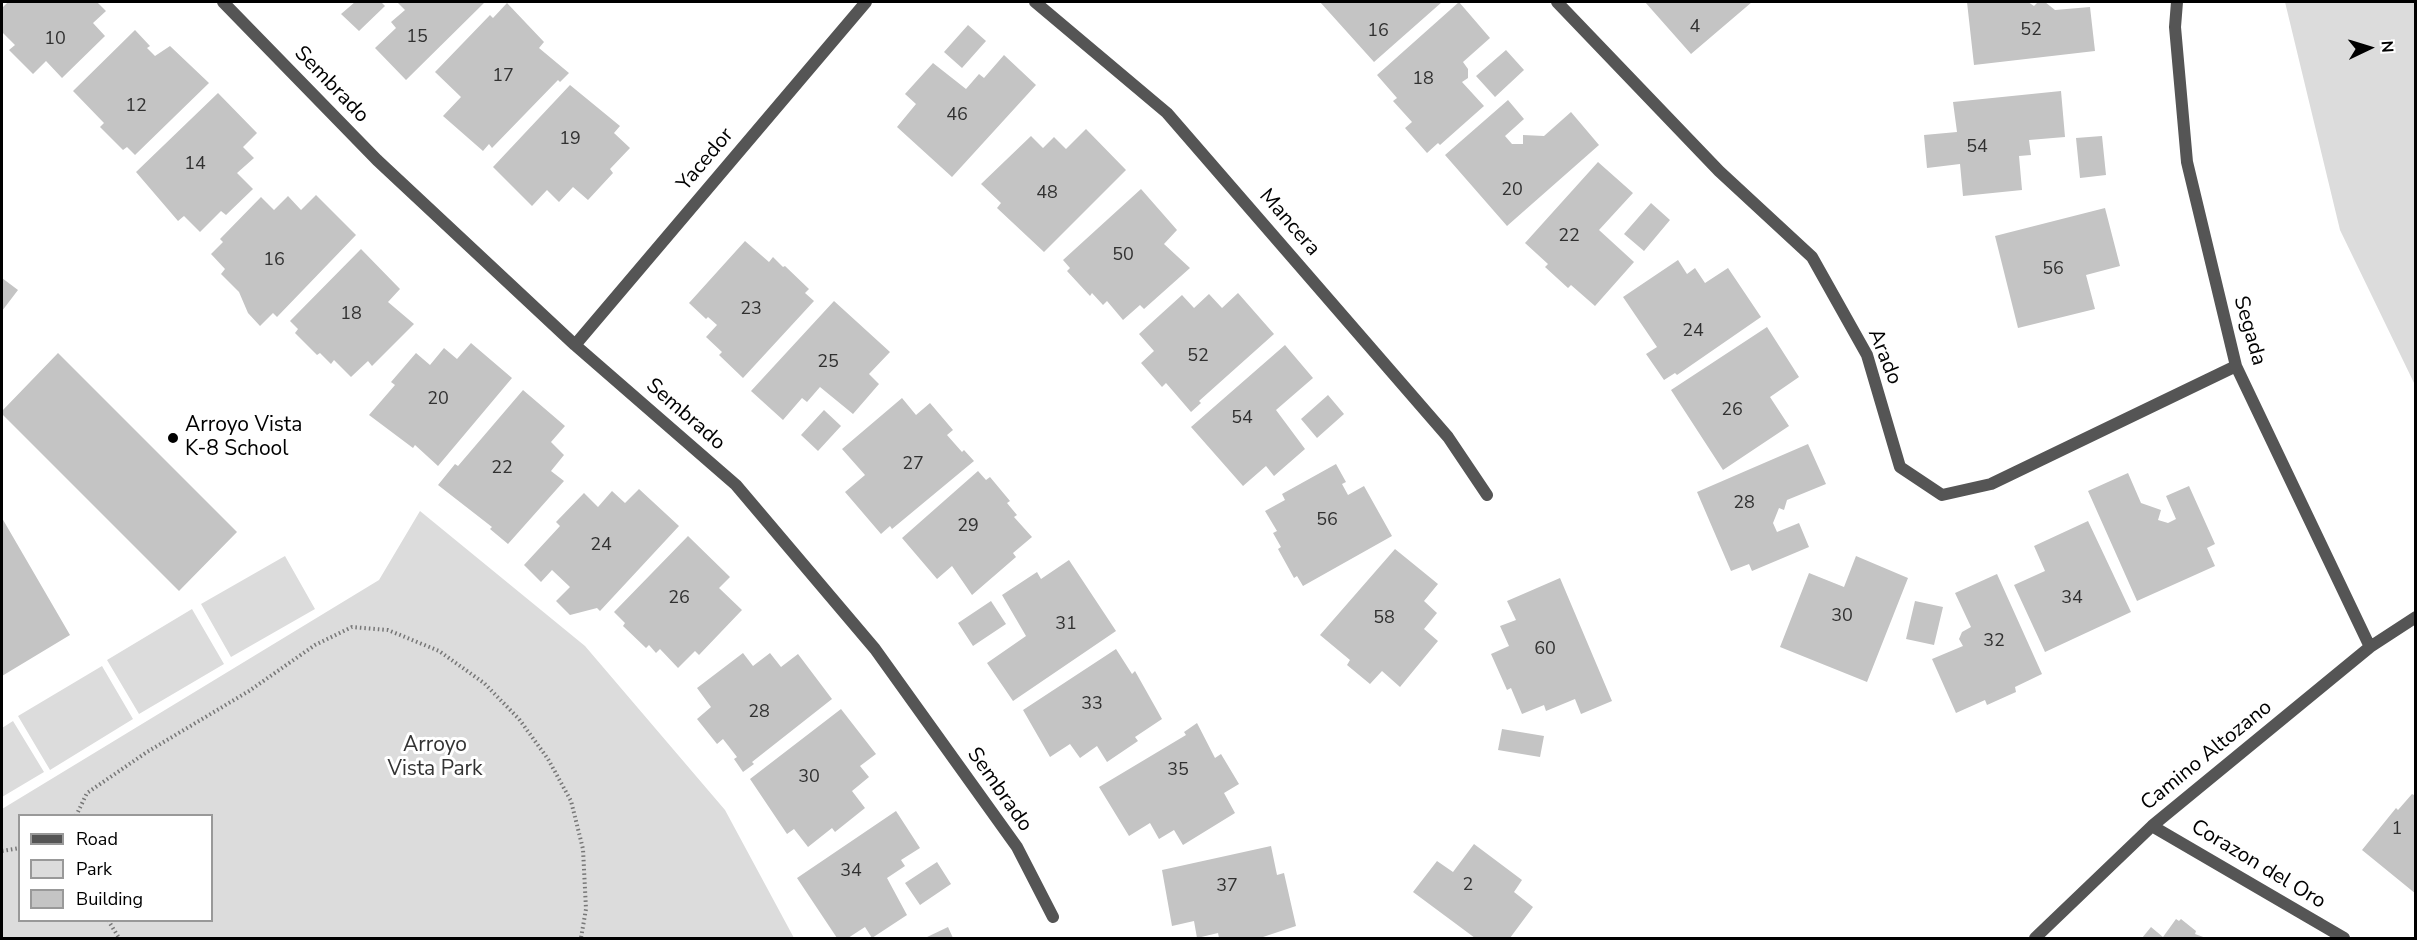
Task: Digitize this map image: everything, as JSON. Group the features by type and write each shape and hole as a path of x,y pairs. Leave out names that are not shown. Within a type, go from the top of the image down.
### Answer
{"street":[{"name":"Sembrado","path":"222,2 377,160 575,345 736,486 875,649 1017,847 1053,917"},
{"name":"Yacedor","path":"575,345 866,2"},
{"name":"Mancera","path":"1035,2 1167,113 1448,437 1486,495"},
{"name":"Arado","path":"1557,2 1719,171 1812,257 1867,355 1900,467 1942,495 1991,484 2236,366"},
{"name":"Segada","path":"2177,2 2175,27 2187,162 2236,366 2370,647"},
{"name":"Camino Altozano","path":"2035,939 2152,826 2370,647 2415,616"},
{"name":"Corazon del Oro","path":"2152,826 2344,939"}],"path":[{"path":"77,814 87,793 147,752 249,692 315,645 352,627 388,630 439,651 484,683 519,719 548,759 571,801 583,849 586,909 582,939"},
{"path":"2,850 18,848"},
{"path":"109,922 119,939"}],"green space":[{"path":"2285,2 2415,2 2415,385 2340,230"},
{"name":"Arroyo Vista Park","path":"420,511 585,646 725,810 794,938 2,938 2,809 379,580"},
{"path":"285,556 315,609 231,657 201,604"},
{"path":"192,609 224,664 139,714 107,660"},
{"path":"102,666 133,719 50,770 18,716"},
{"path":"13,721 44,772 2,797 2,728"}],"building":[{"path":"8,2 97,2 106,11 93,23 105,36 62,78 46,61 33,74 9,50 15,45 2,32 2,8"},
{"path":"355,2 381,2 385,6 359,31 341,14"},
{"path":"397,2 485,2 406,80 375,48 396,28 391,22 405,10"},
{"path":"1320,2 1442,2 1374,62"},
{"path":"1459,2 1490,38 1463,62 1468,69 1468,78 1462,82 1484,106 1440,145 1438,143 1427,153 1405,128 1412,122 1393,101 1397,98 1377,75"},
{"path":"1645,2 1752,2 1691,54"},
{"path":"1967,2 2028,2 2034,6 2038,2 2045,2 2055,10 2090,7 2095,51 1974,65"},
{"path":"507,3 544,42 539,48 569,73 560,82 558,80 492,148 489,144 483,151 443,116 461,97 435,72 490,15 493,18"},
{"path":"968,25 986,41 962,68 944,52"},
{"path":"135,30 150,46 147,48 155,56 170,46 209,83 135,155 127,147 123,150 100,127 104,123 73,91"},
{"path":"1506,50 1524,70 1495,97 1476,76"},
{"path":"1004,55 1036,85 952,177 897,127 916,104 905,94 933,63 966,89 979,74 984,78"},
{"path":"570,85 620,126 614,133 630,148 610,169 613,173 588,200 573,187 559,202 547,190 532,206 493,167"},
{"path":"2061,91 2065,137 2029,140 2031,155 2019,156 2022,190 1963,196 1960,164 1927,168 1924,135 1957,132 1953,102"},
{"path":"218,93 257,133 243,147 254,158 237,173 253,189 226,215 221,211 200,232 184,216 178,221 136,172"},
{"path":"1508,100 1524,119 1505,136 1512,144 1523,144 1523,135 1544,136 1571,112 1599,145 1507,226 1445,155"},
{"path":"1086,129 1126,170 1044,252 997,208 1001,203 981,184 1031,136 1043,148 1054,137 1066,149"},
{"path":"2102,136 2106,175 2080,178 2076,138"},
{"path":"1598,162 1633,193 1599,230 1634,262 1595,306 1571,285 1568,288 1545,267 1548,264 1525,243"},
{"path":"1141,189 1177,230 1164,244 1190,268 1144,309 1140,305 1123,320 1107,301 1103,305 1092,293 1090,296 1067,271 1070,268 1063,260"},
{"path":"316,195 356,235 277,317 273,313 260,326 248,313 239,292 221,274 225,269 211,254 223,242 220,239 261,197 274,210 288,196 301,210"},
{"path":"1651,203 1670,220 1644,251 1624,234"},
{"path":"2105,208 2120,266 2086,275 2095,309 2018,328 1995,236"},
{"path":"745,241 769,262 773,257 783,267 785,266 809,289 805,293 814,301 743,378 719,355 722,352 706,337 717,325 708,317 706,319 689,303"},
{"path":"361,249 400,289 388,302 414,324 372,366 368,361 351,377 334,360 331,364 320,353 317,355 295,333 298,329 290,321"},
{"path":"1678,260 1687,274 1695,268 1705,283 1728,268 1761,317 1677,375 1675,373 1664,380 1646,354 1657,347 1623,297"},
{"path":"2,278 18,290 2,311"},
{"path":"1238,293 1274,334 1199,401 1201,403 1191,412 1166,383 1162,387 1141,363 1154,351 1139,334 1182,295 1194,308 1209,294 1222,308"},
{"path":"834,301 890,352 869,374 879,384 853,414 820,387 807,402 802,398 783,420 751,391"},
{"path":"1767,327 1799,377 1770,397 1789,426 1723,470 1671,390"},
{"path":"471,343 512,378 438,466 415,445 413,448 369,415 395,385 391,382 416,353 430,365 444,348 457,359"},
{"path":"1285,345 1313,378 1276,410 1305,449 1274,476 1266,466 1243,486 1191,427"},
{"path":"58,353 237,532 179,591 2,414 2,411"},
{"path":"523,390 565,426 551,442 564,455 551,471 564,481 508,544 490,529 492,527 438,485 455,464 458,466"},
{"path":"1328,395 1344,414 1317,438 1301,419"},
{"path":"902,398 916,415 930,403 953,430 947,435 962,452 964,450 974,461 892,529 890,526 881,534 845,492 865,475 842,449"},
{"path":"824,410 841,426 818,451 801,435"},
{"path":"1808,444 1826,484 1787,500 1784,510 1779,508 1773,523 1777,532 1799,523 1809,547 1752,571 1749,564 1731,571 1697,492"},
{"path":"1336,464 1346,482 1342,484 1348,495 1364,486 1392,536 1303,586 1297,576 1294,578 1278,549 1281,547 1273,533 1277,531 1265,511 1285,500 1282,494"},
{"path":"978,471 986,480 990,477 1010,501 1007,503 1017,515 1014,517 1032,537 1013,553 1016,557 972,595 952,566 937,579 902,538"},
{"path":"2128,473 2141,503 2161,510 2158,520 2168,523 2176,519 2166,496 2189,486 2215,544 2207,548 2215,566 2137,601 2088,491"},
{"path":"639,489 679,526 600,611 597,608 570,615 556,601 570,587 552,570 541,582 524,565 560,526 556,522 584,493 598,507 612,491 625,503"},
{"path":"2,518 70,635 2,676"},
{"path":"2088,521 2131,612 2045,652 2014,585 2045,571 2034,546"},
{"path":"688,536 730,577 719,588 742,610 699,655 695,651 678,668 660,649 656,653 649,645 646,648 623,626 625,623 614,612"},
{"path":"1395,549 1438,584 1424,601 1437,613 1424,629 1438,641 1400,687 1382,671 1370,684 1347,665 1350,660 1320,635"},
{"path":"1856,556 1908,578 1867,682 1780,647 1809,573 1844,587"},
{"path":"1069,560 1116,631 1013,701 987,663 1026,636 1002,595 1037,572 1041,579"},
{"path":"1997,574 2042,674 2015,687 2016,692 1987,705 1985,700 1956,713 1932,659 1963,646 1959,639 1962,632 1971,627 1955,593"},
{"path":"1560,578 1612,701 1581,714 1575,699 1546,711 1544,705 1522,714 1511,688 1507,690 1491,654 1509,646 1500,626 1516,620 1507,601"},
{"path":"991,601 1006,624 973,646 958,623"},
{"path":"1915,601 1943,607 1934,645 1906,639"},
{"path":"1116,649 1132,674 1135,671 1162,719 1135,737 1138,741 1107,762 1097,746 1080,758 1070,744 1050,757 1023,710"},
{"path":"743,653 753,666 770,653 781,667 798,654 832,699 752,762 754,764 743,772 734,759 737,757 723,739 717,744 697,719 711,707 697,688"},
{"path":"841,709 876,754 860,766 869,777 852,791 865,808 835,832 832,828 808,847 794,829 787,834 750,779"},
{"path":"1197,723 1215,758 1221,754 1239,784 1224,793 1235,813 1183,845 1174,830 1159,839 1150,823 1129,836 1099,787 1186,735 1184,732"},
{"path":"1502,729 1544,736 1540,757 1498,750"},
{"path":"2412,794 2416,796 2416,894 2362,850 2396,808 2398,810"},
{"path":"896,811 920,848 901,860 905,866 887,878 907,915 872,938 865,927 848,938 837,938 797,878"},
{"path":"1474,844 1522,880 1514,892 1533,907 1510,938 1475,938 1413,892 1437,861 1453,872"},
{"path":"1271,846 1277,875 1284,873 1296,926 1260,938 1219,938 1218,933 1197,938 1194,921 1172,926 1162,870"},
{"path":"937,862 951,884 920,905 905,883"},
{"path":"2176,919 2179,921 2181,919 2196,931 2195,934 2206,938 2142,938 2151,927 2163,937"},
{"path":"948,927 953,938 925,938"}],"place":[{"name":"Arroyo Vista K-8 School","path":"173,438"}]}
